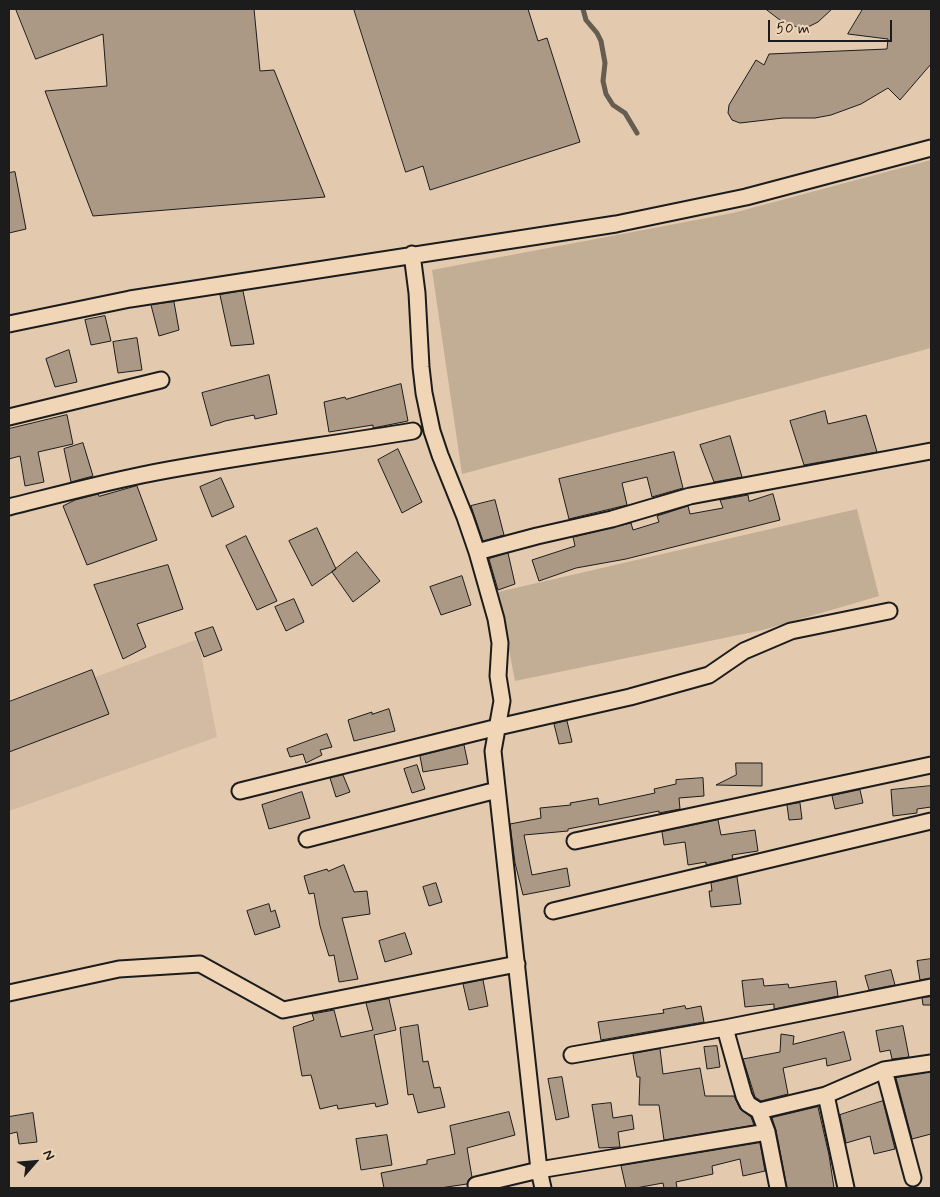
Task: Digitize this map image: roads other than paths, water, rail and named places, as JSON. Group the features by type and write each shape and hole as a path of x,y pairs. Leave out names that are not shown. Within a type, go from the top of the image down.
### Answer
{"street":[{"path":"9,324 130,299 625,222 746,197 931,148"},
{"path":"412,254 417,293 421,366 432,431 477,552 496,619 500,643 498,676 502,701 493,751 539,1170 543,1188"},
{"path":"9,417 161,380"},
{"path":"9,507 141,475 264,453 329,445 413,431"},
{"path":"477,552 536,536 612,519 690,496 931,451"},
{"path":"240,791 498,727 630,697 709,675 744,651 791,631 888,611"},
{"path":"575,841 931,765"},
{"path":"308,840 497,790"},
{"path":"553,911 931,821"},
{"path":"9,993 119,969 200,964 247,992 283,1010 517,964"},
{"path":"572,1055 726,1028 931,987"},
{"path":"726,1028 744,1096 748,1104 759,1111 766,1132 778,1188"},
{"path":"759,1111 826,1095 884,1070 931,1063"},
{"path":"884,1070 913,1178"},
{"path":"826,1095 846,1188"},
{"path":"476,1185 539,1170 766,1132"}],"waterway":[{"path":"583,9 586,20 601,41 605,63 603,81 606,94 613,105 625,113 637,133"}]}
